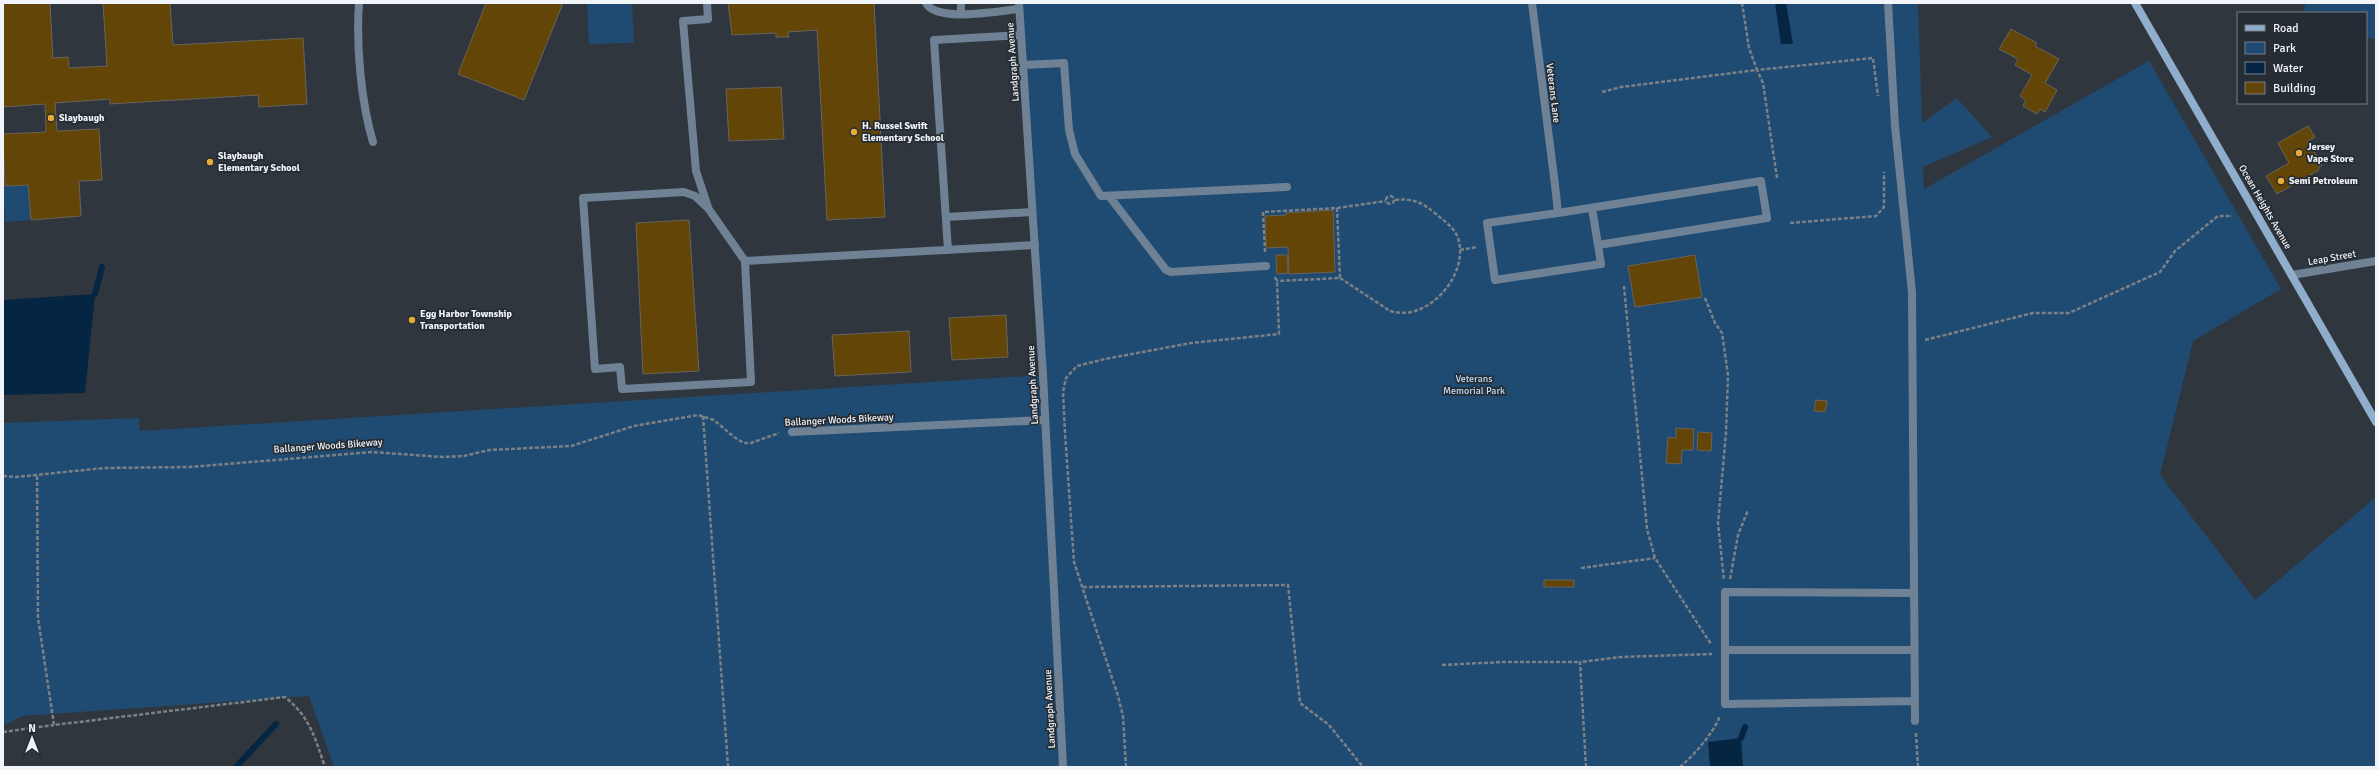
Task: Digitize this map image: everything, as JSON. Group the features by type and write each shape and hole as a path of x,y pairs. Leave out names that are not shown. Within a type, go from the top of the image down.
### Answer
{"main road":[{"name":"Ocean Heights Avenue","path":"2135,3 2376,422"}],"street":[{"path":"359,3 358,21 365,116 372,142"},
{"path":"707,3 708,19 683,21 696,171 708,208"},
{"path":"926,3 935,12 947,15 1019,6"},
{"path":"961,3 961,14"},
{"name":"Veterans Lane","path":"1532,3 1558,213"},
{"path":"1888,3 1895,126 1912,292 1915,721"},
{"name":"Landgraph Avenue","path":"1019,6 1035,245 1063,767"},
{"path":"948,250 934,40 1021,35"},
{"path":"1023,65 1064,63 1069,130 1075,154 1101,196 1286,188"},
{"path":"1592,208 1601,264 1495,280 1487,224 1761,181 1765,203 1767,218 1598,245"},
{"path":"684,192 696,196 708,208 745,261 751,382 622,389 620,367 595,369 584,198 684,192"},
{"path":"1109,196 1166,270 1172,272 1266,266"},
{"path":"946,217 1032,212"},
{"path":"745,261 1035,245"},
{"name":"Leap Street","path":"2292,275 2376,261"},
{"name":"Ballanger Woods Bikeway","path":"792,432 1045,420"},
{"path":"1914,593 1725,592 1725,704 1914,701"},
{"path":"1725,650 1914,650"}],"path":[{"path":"1742,3 1749,48 1762,83 1777,178"},
{"path":"1602,92 1620,87 1757,70 1874,58 1878,97"},
{"path":"1790,223 1876,216 1884,207 1883,164"},
{"path":"1386,201 1390,196 1394,200"},
{"path":"1126,767 1122,710 1074,562 1063,392 1069,373 1077,366 1191,343 1279,334 1277,281 1266,266 1263,212 1337,208 1386,201 1392,204 1394,200 1411,198 1430,209 1454,229 1460,250 1456,268 1440,296 1426,308 1413,313 1398,314 1390,311 1340,278 1277,281"},
{"path":"1337,208 1340,278"},
{"path":"1913,343 2033,313 2069,313 2160,272 2175,251 2218,216 2232,216"},
{"path":"1460,250 1478,247"},
{"path":"1624,286 1647,529 1655,558 1710,644 1725,650"},
{"path":"1705,298 1715,322 1722,333 1728,375 1726,434 1718,523 1723,553 1725,592"},
{"name":"Ballanger Woods Bikeway","path":"3,476 37,476 100,469 190,467 379,452 442,457 464,456 489,450 571,446 643,424 659,423 693,416 703,416 718,422 734,438 744,443 751,443 769,435 792,432"},
{"path":"703,416 728,767"},
{"path":"37,476 38,618 54,725"},
{"path":"1725,592 1731,577 1738,534 1748,510"},
{"path":"1581,568 1655,558"},
{"path":"1083,587 1288,585 1300,703 1329,725 1363,767"},
{"path":"1442,665 1503,662 1580,662 1621,657 1711,654 1725,650"},
{"path":"1580,662 1586,767"},
{"path":"3,732 285,697 299,708 310,726 325,767"},
{"path":"1680,767 1691,757 1716,725 1725,704"},
{"path":"1915,721 1918,767"}],"green space":[{"path":"587,3 632,3 634,43 589,44"},
{"name":"Veterans Memorial Park","path":"1019,3 1918,3 1922,123 1957,98 1992,137 1923,167 1924,189 2149,61 2281,289 2193,341 2160,475 2255,600 2376,497 2376,767 334,767 309,696 22,716 3,726 3,423 139,418 140,431 1043,375"},
{"path":"2305,3 2376,3 2376,40 2367,37 2367,12 2304,12"},
{"path":"28,185 31,220 5,222 3,186"}],"water":[{"path":"1775,3 1786,3 1793,44 1781,44"},
{"path":"95,294 85,393 3,395 3,300"},
{"path":"1741,738 1743,767 1710,767 1708,742"}],"building":[{"name":"Slaybaugh","path":"3,3 50,3 53,58 68,57 69,68 107,66 103,3 170,3 173,45 303,38 307,104 259,107 258,95 110,104 110,99 55,103 57,131 99,129 102,180 79,181 81,216 31,220 28,185 5,186 3,134 46,132 45,104 3,107"},
{"path":"486,3 563,3 524,100 458,74"},
{"path":"728,3 874,3 885,217 827,220 817,30 788,32 789,37 776,37 776,33 732,35"},
{"path":"2011,29 2037,43 2035,46 2059,59 2045,83 2057,90 2045,112 2040,109 2037,114 2023,106 2026,100 2020,96 2032,75 2015,65 2018,59 1999,49"},
{"path":"781,87 784,139 729,141 726,89"},
{"name":"Jersey Vape Store","path":"2308,126 2315,137 2308,141 2322,165 2318,168 2319,170 2277,194 2266,176 2289,163 2278,143"},
{"path":"1333,210 1335,272 1289,274 1288,247 1266,248 1265,216"},
{"path":"689,220 699,371 643,374 636,223"},
{"path":"1276,255 1287,255 1288,273 1277,274"},
{"path":"1695,255 1702,297 1635,307 1628,266"},
{"path":"1006,315 1008,357 952,360 949,318"},
{"path":"909,331 911,372 835,376 832,335"},
{"path":"1816,400 1827,401 1825,412 1814,411"},
{"path":"1676,428 1694,429 1693,450 1682,450 1681,464 1666,463 1668,437 1676,438"},
{"path":"1698,432 1712,433 1711,451 1697,450"},
{"path":"1544,580 1574,580 1574,587 1544,587"}],"waterway":[{"path":"95,294 102,267"},
{"path":"236,767 276,724"},
{"path":"1741,738 1745,727"}],"place":[{"name":"Slaybaugh","path":"51,118"},
{"name":"H. Russel Swift Elementary School","path":"854,132"},
{"name":"Jersey Vape Store","path":"2299,153"},
{"name":"Slaybaugh Elementary School","path":"210,162"},
{"name":"Semi Petroleum","path":"2281,181"},
{"name":"Egg Harbor Township Transportation","path":"412,320"}]}
